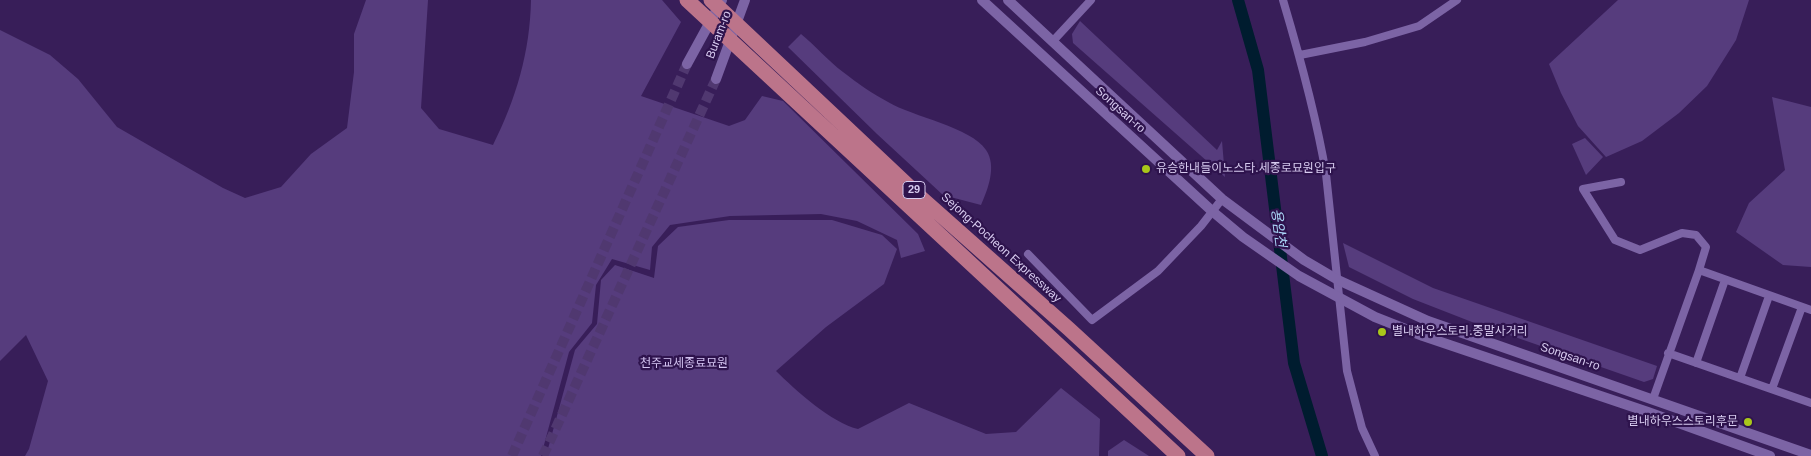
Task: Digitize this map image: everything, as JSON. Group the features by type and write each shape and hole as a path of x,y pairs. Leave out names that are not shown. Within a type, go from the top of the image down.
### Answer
{"highway":[{"name":"29","path":"687,0 1178,456"},
{"name":"Sejong-Pocheon Expressway","path":"711,0 918,194 1207,456"}],"street":[{"name":"Buram-ro","path":"687,64 721,0"},
{"name":"Buram-ro","path":"716,79 746,0"},
{"path":"730,45 751,0"},
{"name":"Songsan-ro","path":"982,0 1212,211 1243,237 1299,276 1340,298"},
{"name":"Songsan-ro","path":"1008,0 1222,199 1304,260 1338,280 1428,321 1811,455"},
{"path":"1053,41 1091,0"},
{"path":"1283,0 1300,55 1325,166 1347,371 1362,428 1374,456"},
{"path":"1300,55 1365,42 1419,26 1457,0"},
{"path":"1621,182 1583,189 1615,240 1640,250 1682,233 1696,235 1706,248 1653,399"},
{"path":"1028,254 1092,320 1158,271 1201,226 1222,199"},
{"path":"1699,270 1811,310"},
{"path":"1696,362 1725,280"},
{"path":"1740,378 1769,296"},
{"path":"1340,298 1375,317 1423,336 1639,409 1770,456"},
{"path":"1772,389 1802,307"},
{"path":"1668,353 1811,403"}],"green space":[{"path":"366,0 428,0 421,108 439,129 493,145 515,93 525,57 531,0 662,0 681,22 641,96 729,126 745,120 762,96 783,101 918,234 925,251 901,258 897,240 857,221 821,214 730,216 670,225 652,247 650,270 612,259 596,285 592,323 569,352 541,456 25,456 29,449 48,381 26,335 0,361 0,30 50,55 78,79 117,127 223,188 245,198 281,187 311,154 347,128 354,72 354,34"},
{"path":"1618,0 1749,0 1736,40 1707,86 1679,113 1642,141 1606,157 1578,126 1549,64"},
{"path":"1080,21 1217,150 1222,141 1225,177 1073,43 1072,34"},
{"path":"801,34 838,68 877,95 899,107 955,129 979,142 986,150 991,163 989,185 981,205 943,195 877,134 788,47"},
{"path":"1772,97 1811,107 1811,267 1783,265 1736,232 1749,203 1785,170"},
{"path":"1585,138 1603,157 1586,175 1572,144"},
{"name":"천주교세종료묘원","path":"729,220 832,220 882,235 897,249 884,284 826,327 776,371 803,396 826,413 848,426 858,429 909,403 986,434 1016,432 1061,388 1100,419 1099,456 546,456 575,350 597,324 601,280 615,265 654,278 658,246 678,227"},
{"path":"1343,243 1433,288 1657,366 1653,379 1644,382 1472,322 1413,299 1349,267"},
{"path":"1124,440 1149,456 1108,456 1108,451"}],"waterway":[{"name":"용암천","path":"1238,0 1258,70 1294,363 1322,456"}],"tunnel":[{"path":"512,456 687,64"},
{"path":"543,456 716,79"}],"place":[{"name":"유승한내들이노스타.세종로묘원입구","path":"1146,169"},
{"name":"별내하우스토리.중말사거리","path":"1382,332"},
{"name":"별내하우스스토리후문","path":"1748,422"}]}
